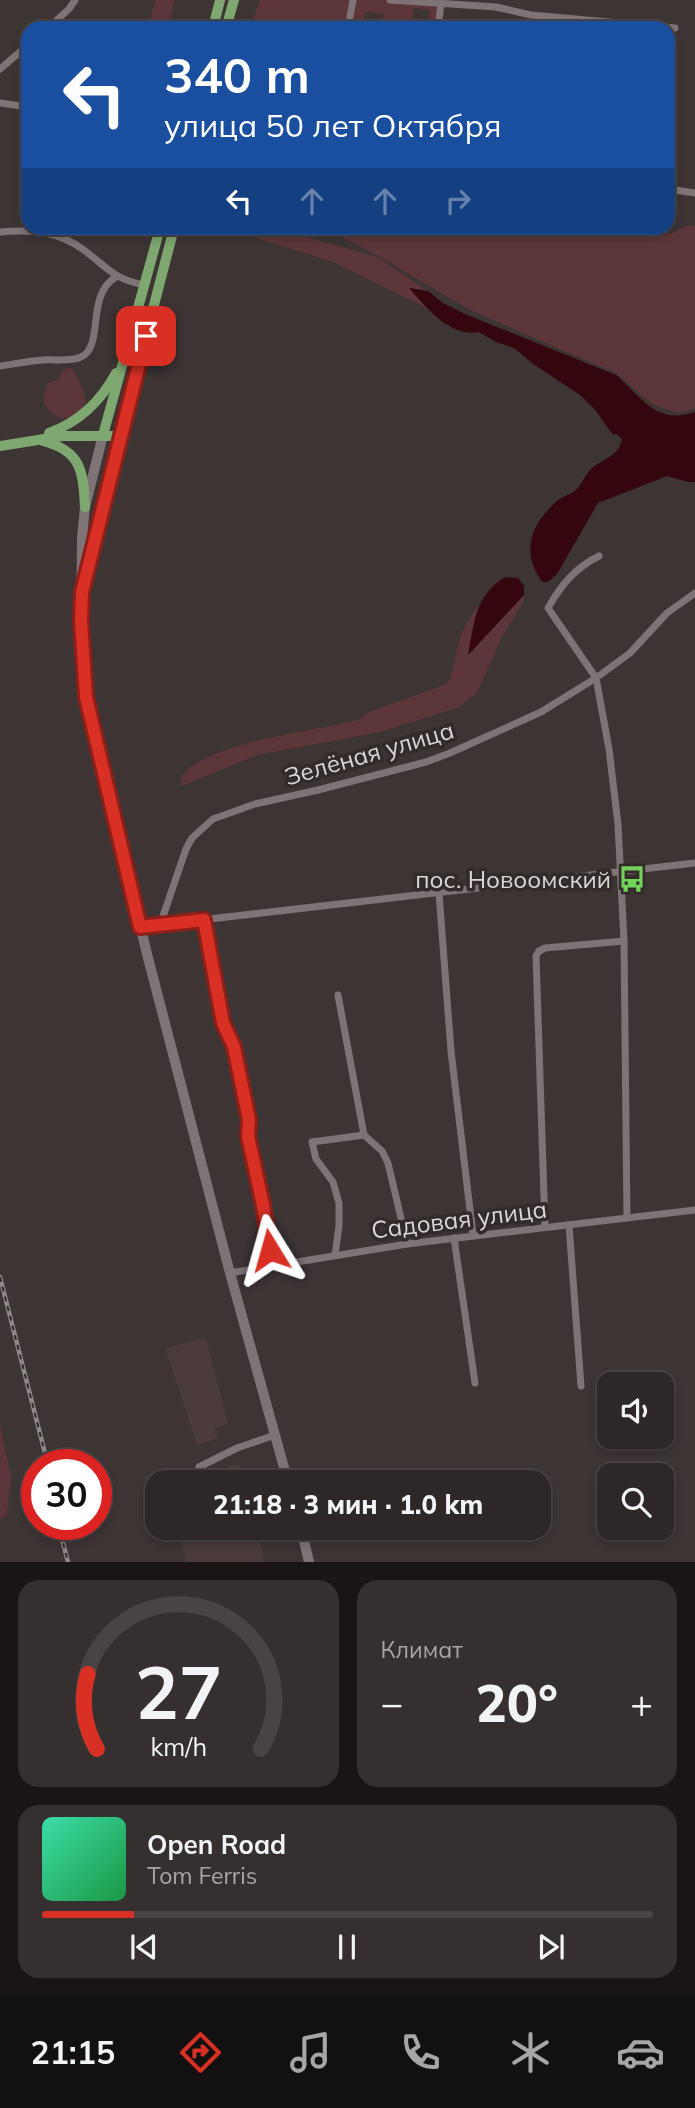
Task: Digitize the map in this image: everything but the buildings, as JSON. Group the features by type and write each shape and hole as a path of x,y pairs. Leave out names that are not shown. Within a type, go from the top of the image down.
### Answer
{"main road":[{"path":"215,21 220,0"},
{"path":"228,21 234,0"},
{"path":"85,507 158,235"},
{"path":"82,592 172,235"},
{"path":"34,439 59,429 90,409 108,388 128,349"},
{"path":"0,446 34,439 120,436"},
{"path":"34,439 56,444 76,459 81,467 85,507 80,568 86,697 140,927 230,1273 285,1470"},
{"path":"303,1540 309,1562"}],"street":[{"path":"56,21 75,0"},
{"path":"349,21 353,0"},
{"path":"390,0 496,7 531,15 597,21"},
{"path":"439,21 441,4"},
{"path":"0,69 21,51"},
{"path":"0,103 21,106"},
{"path":"675,190 695,194"},
{"path":"0,232 21,231"},
{"path":"56,235 83,249 116,277 145,285"},
{"path":"0,366 83,356 92,341 95,315 102,291 116,277"},
{"path":"599,556 583,564 561,585 548,608 596,678 615,799 624,941 627,1218"},
{"name":"Зелёная улица","path":"160,925 186,849 192,838 213,820 255,804 387,773 450,753 541,712 630,653 667,613 695,593"},
{"path":"140,927 695,863"},
{"path":"439,893 451,1051 473,1236"},
{"path":"204,920 223,1023 234,1047 249,1120 248,1136 270,1242 267,1267"},
{"path":"545,1227 536,956 545,948 624,941"},
{"path":"338,996 364,1135 382,1151 388,1163 407,1244"},
{"path":"335,1255 339,1203 333,1182 316,1159 312,1142 364,1135"},
{"name":"Садовая улица","path":"230,1273 407,1244 695,1210"},
{"path":"569,1224 580,1386"},
{"path":"454,1238 475,1383"},
{"path":"199,1467 237,1448 275,1435"}],"shaded area":[{"path":"155,0 175,0 170,21 150,21"},
{"path":"260,0 445,0 438,8 436,21 429,21 430,10 414,8 412,21 382,21 383,14 365,12 364,21 252,21"},
{"path":"695,225 695,408 678,413 652,404 616,373 470,310 338,235 675,235 675,232"},
{"path":"246,235 299,235 377,257 428,291 410,288 428,309 333,262"},
{"path":"409,288 428,291 443,303 465,314 616,375 642,400 660,412 681,415 695,412 695,482 667,476 598,503 557,574 548,582 542,582 530,550 540,520 557,501 576,490 592,468 614,453 622,439 616,434 613,435 596,411 580,395 514,348 479,332 468,333 449,326 431,312"},
{"path":"70,367 77,376 86,401 70,418 61,418 51,412 43,401 48,383 59,379 63,370"},
{"path":"505,577 518,578 524,586 524,595 468,655 477,611 487,592"},
{"path":"524,595 524,601 503,635 477,693 457,708 380,732 257,755 182,786 181,777 194,765 236,746 358,720 369,712 447,684 461,636 478,605 469,654"},
{"path":"206,1338 228,1424 215,1428 218,1438 197,1445 165,1348"},
{"path":"0,1425 11,1476 7,1515 0,1519"},
{"path":"239,1464 241,1470 219,1470"},
{"path":"181,1540 259,1540 265,1562 186,1562"}],"railway":[{"path":"0,1277 44,1449"},
{"path":"62,1540 68,1562"}],"place":[{"name":"пос. Новоомский","path":"632,879"}],"route":[{"path":"146,336 82,592 82,654 86,697 140,927 204,920 223,1023 234,1047 249,1120 249,1145 270,1250"}]}
